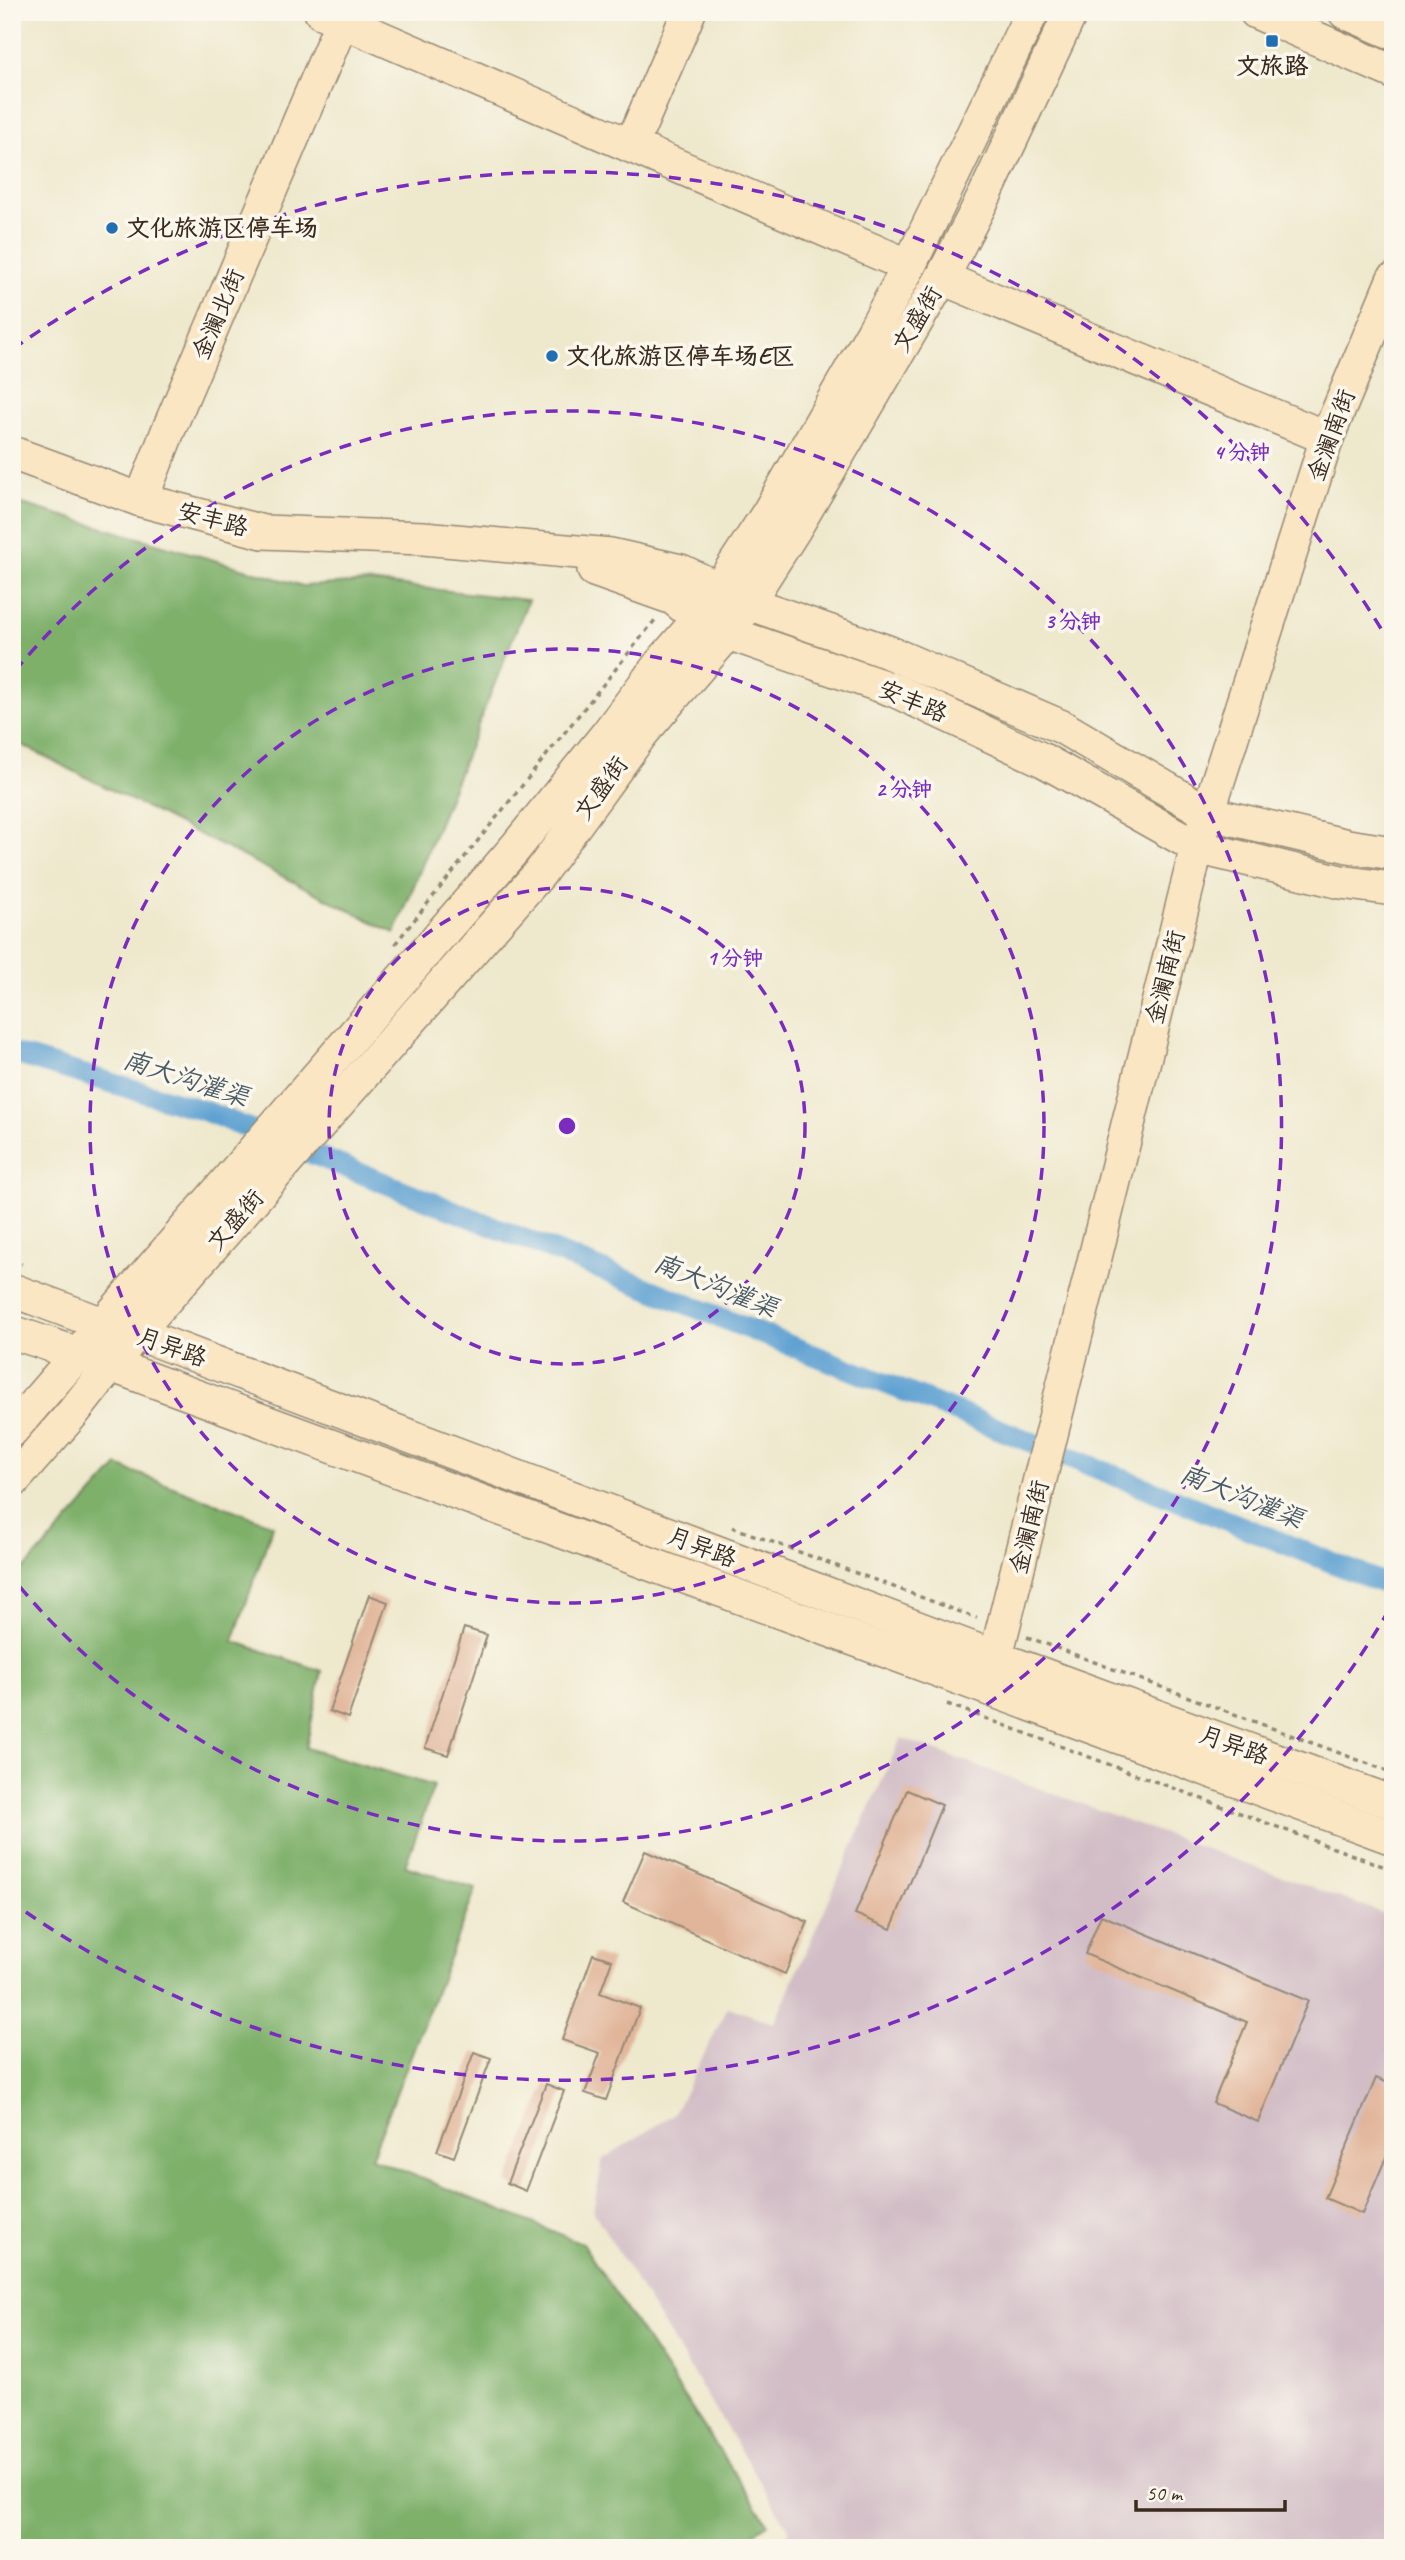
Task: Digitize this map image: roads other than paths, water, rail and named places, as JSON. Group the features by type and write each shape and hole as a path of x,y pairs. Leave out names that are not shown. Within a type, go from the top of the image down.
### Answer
{"main road":[{"path":"631,146 690,12"},
{"name":"文盛街","path":"734,596 822,423 909,266 1031,12"},
{"name":"文盛街","path":"12,1482 72,1414 136,1333 540,873 642,733 734,596 849,438 942,278 991,183 1071,12"},
{"path":"1256,12 1393,72"},
{"path":"1345,12 1393,33"},
{"path":"336,15 909,266"},
{"name":"金澜北街","path":"141,500 336,15"},
{"path":"942,278 1327,438"},
{"name":"金澜南街","path":"992,1673 1197,847 1327,438 1393,280"},
{"name":"安丰路","path":"12,453 141,500 263,532 423,538 611,555 681,571 734,596 888,652 1062,727 1208,813 1348,846 1393,853"},
{"name":"安丰路","path":"423,538 548,554 673,598 713,626 897,691 1043,760 1197,847 1341,882 1393,889"},
{"name":"文盛街","path":"12,1430 516,847 660,664 713,626"},
{"name":"月异路","path":"12,1290 103,1324 136,1333 992,1673 1393,1838"},
{"name":"月异路","path":"12,1332 992,1673 1393,1803"}],"waterway":[{"name":"南大沟灌渠","path":"12,1053 205,1111 1393,1587"}],"place":[{"name":"文旅路","path":"1272,41"},
{"name":"文化旅游区停车场","path":"112,228"},
{"name":"文化旅游区停车场E区","path":"552,356"}]}
